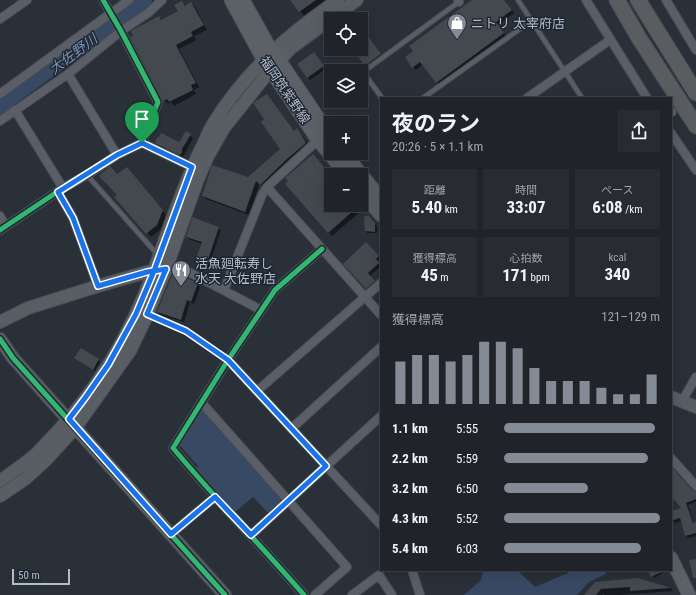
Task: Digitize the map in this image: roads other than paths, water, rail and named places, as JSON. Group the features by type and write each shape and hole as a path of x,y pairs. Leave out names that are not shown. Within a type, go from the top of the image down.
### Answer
{"highway":[{"path":"617,0 639,38 696,126"},
{"path":"638,0 696,93"}],"main road":[{"name":"福岡筑紫野線","path":"231,0 271,60 318,140 341,168"},
{"name":"福岡筑紫野線","path":"243,0 271,60 324,128"},
{"path":"0,481 35,455 72,423 85,398 108,365 160,270 208,156 224,128 290,35 338,0"},
{"path":"0,496 25,479 46,460 72,423 130,351 147,314 160,270 159,257 192,167 212,125 234,92 271,60 292,48 357,0"},
{"path":"350,160 356,168"},
{"path":"368,183 380,198"},
{"path":"368,200 380,214"},
{"path":"0,322 28,308 98,286 160,270"},
{"path":"0,339 13,358 225,595"},
{"path":"676,399 696,407"},
{"path":"672,560 689,594"},
{"path":"668,571 689,594"}],"street":[{"path":"0,19 27,0"},
{"path":"0,216 3,228 117,155 142,143 158,102 103,0"},
{"path":"0,94 129,0"},
{"path":"0,121 68,74 121,31 148,13 162,0"},
{"path":"586,0 646,97"},
{"path":"666,0 696,50"},
{"path":"528,97 610,40"},
{"path":"68,74 117,155"},
{"path":"15,110 61,190 98,286"},
{"path":"672,134 696,170"},
{"path":"224,290 262,195 267,187 318,140"},
{"path":"142,143 192,167"},
{"path":"368,177 372,179 380,188"},
{"path":"267,187 380,314"},
{"path":"304,595 215,497 173,448 228,360 275,290 322,249"},
{"path":"160,270 185,270 261,310"},
{"path":"257,391 380,284"},
{"path":"291,429 380,348"},
{"path":"228,360 380,524"},
{"path":"676,399 696,377"},
{"path":"202,403 347,568 315,595"},
{"path":"251,535 380,417"},
{"path":"672,459 696,486"},
{"path":"171,534 215,497"},
{"path":"412,571 420,595"},
{"path":"352,595 379,575 392,595"}],"lane":[{"path":"518,0 581,97"},
{"path":"381,97 363,72 460,1"},
{"path":"424,97 531,21"},
{"path":"87,175 159,257"},
{"path":"147,314 186,331 228,360"}],"water":[{"path":"203,411 281,499 280,502 268,513 253,497 235,512 196,469 198,466 179,444 199,412"},
{"path":"483,571 518,571 535,587 568,573 569,571 606,571 606,574 589,582 577,595 464,595 481,580"}],"waterway":[{"name":"大佐野川","path":"0,108 145,0"}],"place":[{"name":"ニトリ 太宰府店","path":"457,40"},
{"name":"活魚廻転寿し 水天 大佐野店","path":"181,287"}]}
